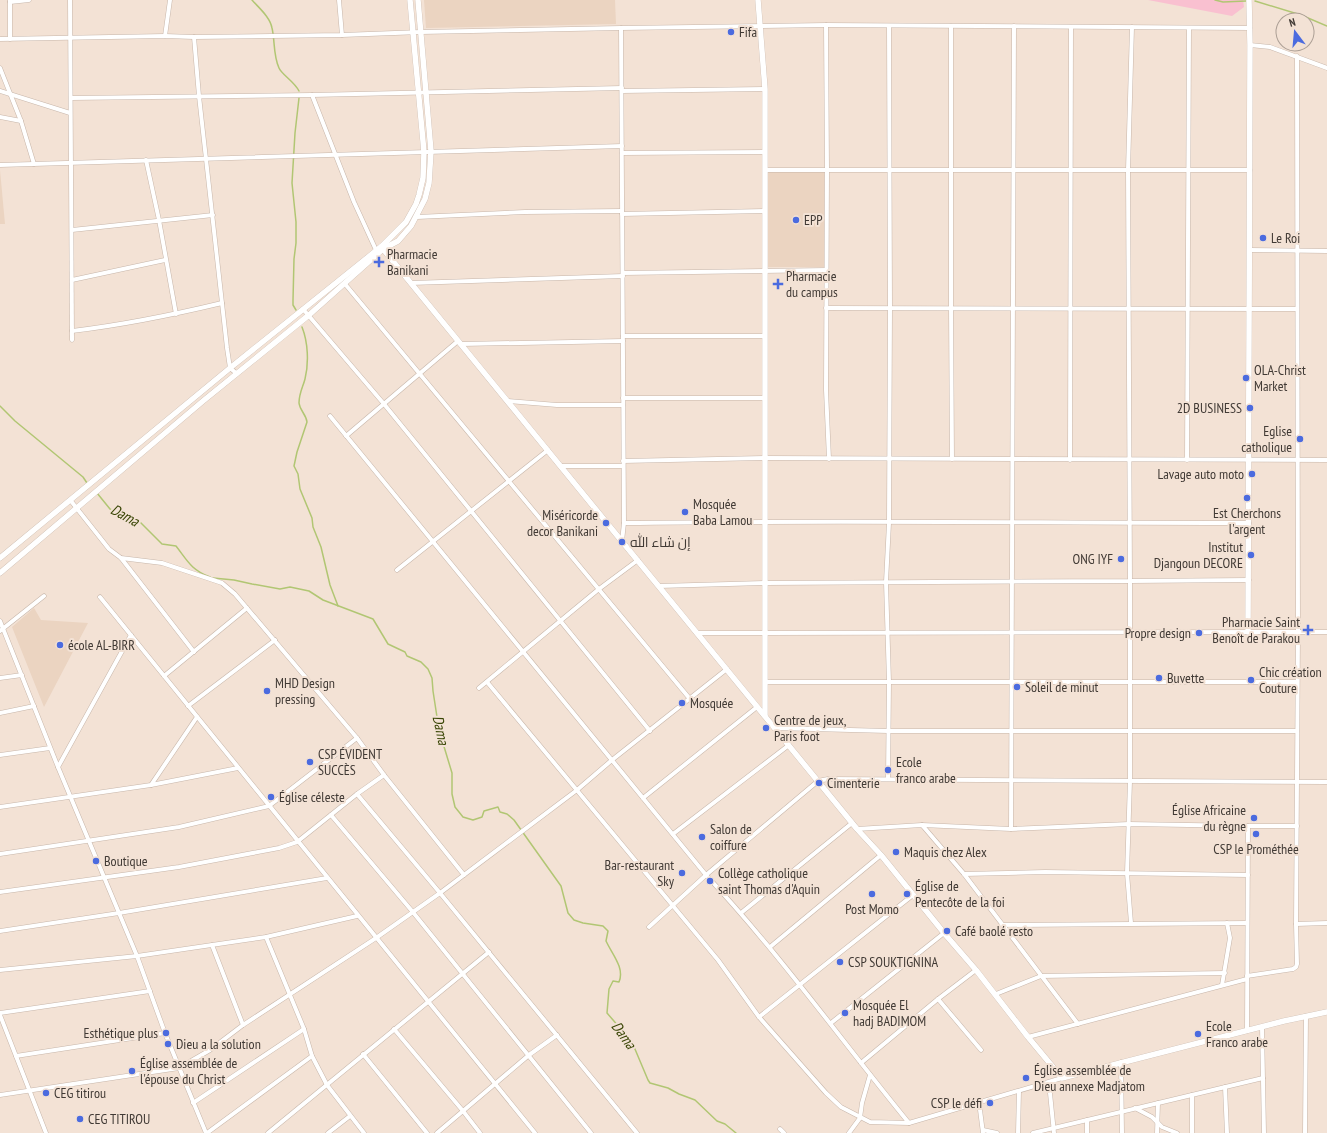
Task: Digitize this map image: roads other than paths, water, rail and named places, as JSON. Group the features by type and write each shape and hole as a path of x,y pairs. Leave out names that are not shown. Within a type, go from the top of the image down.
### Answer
{"street":[{"path":"10,39 10,1 29,0"},
{"path":"70,0 72,340"},
{"path":"166,36 170,0"},
{"path":"339,0 342,35"},
{"path":"0,573 345,284 383,247 410,216 416,204 423,178 424,152 410,0"},
{"path":"0,558 71,501 94,480 230,368 376,250 398,241 405,234 417,216 425,199 429,183 431,151 418,0"},
{"path":"758,0 765,90 765,715"},
{"path":"1248,632 1250,250 1249,0"},
{"path":"826,25 826,390 829,459"},
{"path":"0,39 342,35 413,32 826,25 1250,28"},
{"path":"888,26 890,308 889,522 886,582 888,779"},
{"path":"951,26 950,308 952,459"},
{"path":"1011,828 1014,26"},
{"path":"1070,460 1071,27"},
{"path":"1131,923 1128,873 1130,781 1130,309 1128,170 1132,27"},
{"path":"621,28 624,461 624,523 622,541"},
{"path":"1187,460 1189,28"},
{"path":"194,37 199,96 214,215 230,368 236,374"},
{"path":"1250,45 1270,47 1327,68"},
{"path":"1028,1037 1247,978 1293,969 1297,964 1297,56"},
{"path":"0,68 21,121 34,164"},
{"path":"70,98 418,92 765,90"},
{"path":"0,91 70,113"},
{"path":"312,95 334,154 376,250"},
{"path":"0,117 21,121"},
{"path":"0,165 622,146"},
{"path":"622,153 765,152"},
{"path":"146,160 159,220 165,260 176,314"},
{"path":"765,170 1250,170"},
{"path":"417,216 525,212 622,213 765,211"},
{"path":"72,230 214,215"},
{"path":"383,247 765,715 774,728 996,994 1028,1037 1062,1078"},
{"path":"1250,250 1327,251"},
{"path":"72,280 165,260"},
{"path":"411,283 622,275 826,270"},
{"path":"345,284 690,699"},
{"path":"72,331 111,326 176,314 222,303"},
{"path":"826,308 1296,309"},
{"path":"304,309 384,404 650,731"},
{"path":"623,336 765,336"},
{"path":"346,436 420,373 460,342 623,342"},
{"path":"623,398 765,398"},
{"path":"508,401 557,405 623,405"},
{"path":"330,416 706,875 770,947 909,1123"},
{"path":"397,570 470,510 548,450"},
{"path":"624,461 765,458 1327,460"},
{"path":"562,466 624,466"},
{"path":"71,501 109,549 121,558 194,652"},
{"path":"624,523 765,521 1249,523"},
{"path":"121,558 162,563 222,584 235,594 357,738 384,775 464,875"},
{"path":"479,688 561,622 599,589 638,560"},
{"path":"659,586 765,583 1249,580"},
{"path":"1,630 44,596"},
{"path":"100,597 535,1133"},
{"path":"164,676 247,608"},
{"path":"0,621 1,630 22,675 50,748 137,956 165,1033 206,1133 312,1056"},
{"path":"698,633 1327,632"},
{"path":"58,767 130,635"},
{"path":"188,706 275,640"},
{"path":"0,1096 179,1068 210,1050 243,1025 376,938 412,911 440,893 577,790 612,760 727,669"},
{"path":"0,678 22,675"},
{"path":"487,682 718,960 759,1017 826,1093 841,1107 870,1122 909,1123 1121,1062 1327,1012"},
{"path":"765,682 1297,682"},
{"path":"0,713 34,706"},
{"path":"643,798 758,707"},
{"path":"151,785 197,717"},
{"path":"774,728 888,732 1297,731"},
{"path":"0,854 179,827 269,806 357,738"},
{"path":"673,834 788,745"},
{"path":"0,755 50,748"},
{"path":"0,807 151,785 238,768"},
{"path":"0,892 187,866 279,848 298,842 357,794 384,775"},
{"path":"649,927 706,875 818,781 828,779 888,779 1327,782"},
{"path":"357,794 637,1133"},
{"path":"331,815 412,911 591,1133"},
{"path":"741,913 852,823"},
{"path":"858,829 922,825 1011,828 1129,824 1297,826"},
{"path":"922,825 964,874 1078,1024"},
{"path":"1247,1031 1248,826"},
{"path":"770,947 881,855"},
{"path":"964,874 1045,872 1248,875"},
{"path":"0,931 119,913 327,878"},
{"path":"759,1017 912,895"},
{"path":"0,970 137,956 212,945 266,936 358,916"},
{"path":"1222,985 1230,938 1227,923"},
{"path":"1002,925 1248,923"},
{"path":"1296,924 1327,923"},
{"path":"831,1023 944,933"},
{"path":"266,936 304,1029 312,1056 327,1085 364,1133"},
{"path":"212,945 243,1025"},
{"path":"268,1133 489,952"},
{"path":"861,1063 938,999 976,970"},
{"path":"996,994 1041,976 1225,973"},
{"path":"46,1133 0,1014 150,991"},
{"path":"938,999 981,1050"},
{"path":"1305,1133 1306,1016"},
{"path":"1262,1027 1264,1133"},
{"path":"193,1103 304,1029"},
{"path":"394,1029 480,1133"},
{"path":"16,1056 165,1033"},
{"path":"438,1133 529,1055 557,1035"},
{"path":"364,1054 427,1133"},
{"path":"1121,1062 1122,1133"},
{"path":"849,1133 860,1118 862,1103 870,1075"},
{"path":"1033,1133 1263,1078"},
{"path":"1049,1083 1054,1133"},
{"path":"1226,1087 1226,1133"},
{"path":"1018,1133 1019,1091"},
{"path":"1192,1095 1192,1133"},
{"path":"979,1102 983,1132 996,1133"},
{"path":"1157,1133 1158,1103"},
{"path":"1135,1108 1152,1117 1162,1128 1177,1133"},
{"path":"328,1133 350,1116"},
{"path":"1087,1120 1087,1133"},
{"path":"780,1129 784,1133"}],"waterway":[{"path":"252,0 264,13 271,24 279,68 299,91"},
{"path":"1215,0 1223,2 1246,1"},
{"path":"1255,1 1301,15 1327,26"},
{"path":"296,310 293,305 296,222 292,183 299,98"},
{"path":"302,327 306,339 307,359 306,373 300,393 299,403 307,422 294,466 298,474 300,489 312,518 313,527 321,547 330,585 338,606"},
{"name":"Dama","path":"0,406 15,421 83,477 87,483"},
{"name":"Dama","path":"97,493 110,509 140,522 162,544 176,546 194,568 210,577"},
{"name":"Dama","path":"213,578 234,580 280,589 290,587 309,591 323,600 373,619 388,644 405,652 407,656 421,662 428,669 432,678 439,730 452,773 452,794 455,807 463,817 473,820 482,817 484,811 498,807 500,812 507,814 514,820 561,886 568,913 574,920 603,926 608,931 606,941 619,966 620,977 619,982 613,981 609,989 607,1013 632,1042 650,1083 668,1088 695,1100 717,1121 725,1124 736,1133"}],"place":[{"name":"Fifa","path":"731,32"},
{"name":"EPP","path":"796,220"},
{"name":"Le Roi","path":"1263,238"},
{"name":"Pharmacie Banikani","path":"379,262"},
{"name":"Pharmacie du campus","path":"778,284"},
{"name":"OLA-Christ Market","path":"1246,378"},
{"name":"2D BUSINESS","path":"1250,408"},
{"name":"Eglise catholique","path":"1300,439"},
{"name":"Lavage auto moto","path":"1252,474"},
{"name":"Est Cherchons l'argent","path":"1247,498"},
{"name":"Mosquée Baba Lamou","path":"685,512"},
{"name":"Miséricorde decor Banikani","path":"606,523"},
{"name":"إن شاء الله","path":"622,542"},
{"name":"Institut Djangoun DECORE","path":"1251,555"},
{"name":"ONG IYF","path":"1121,559"},
{"name":"Pharmacie Saint Benoît de Parakou","path":"1308,630"},
{"name":"Propre design","path":"1199,633"},
{"name":"école AL-BIRR","path":"60,645"},
{"name":"Buvette","path":"1159,678"},
{"name":"Chic création Couture","path":"1251,680"},
{"name":"Soleil de minut","path":"1017,687"},
{"name":"MHD Design pressing","path":"267,691"},
{"name":"Mosquée","path":"682,703"},
{"name":"Centre de jeux, Paris foot","path":"766,728"},
{"name":"CSP ÉVIDENT SUCCÈS","path":"310,762"},
{"name":"Ecole franco arabe","path":"888,770"},
{"name":"Cimenterie","path":"819,783"},
{"name":"Église céleste","path":"271,797"},
{"name":"Église Africaine du règne","path":"1254,818"},
{"name":"CSP le Prométhée","path":"1256,834"},
{"name":"Salon de coiffure","path":"702,837"},
{"name":"Maquis chez Alex","path":"896,852"},
{"name":"Boutique","path":"96,861"},
{"name":"Bar-restaurant Sky","path":"682,873"},
{"name":"Collège catholique saint Thomas d'Aquin","path":"710,881"},
{"name":"Post Momo","path":"872,894"},
{"name":"Église de Pentecôte de la foi","path":"907,894"},
{"name":"Café baolé resto","path":"947,931"},
{"name":"CSP SOUKTIGNINA","path":"840,962"},
{"name":"Mosquée El hadj BADIMOM","path":"845,1013"},
{"name":"Esthétique plus","path":"166,1033"},
{"name":"Ecole Franco arabe","path":"1198,1034"},
{"name":"Dieu a la solution","path":"168,1044"},
{"name":"Église assemblée de l'épouse du Christ","path":"132,1071"},
{"name":"Église assemblée de Dieu annexe Madjatom","path":"1026,1078"},
{"name":"CEG titirou","path":"46,1093"},
{"name":"CSP le défi","path":"990,1103"},
{"name":"CEG TITIROU","path":"80,1119"}]}
